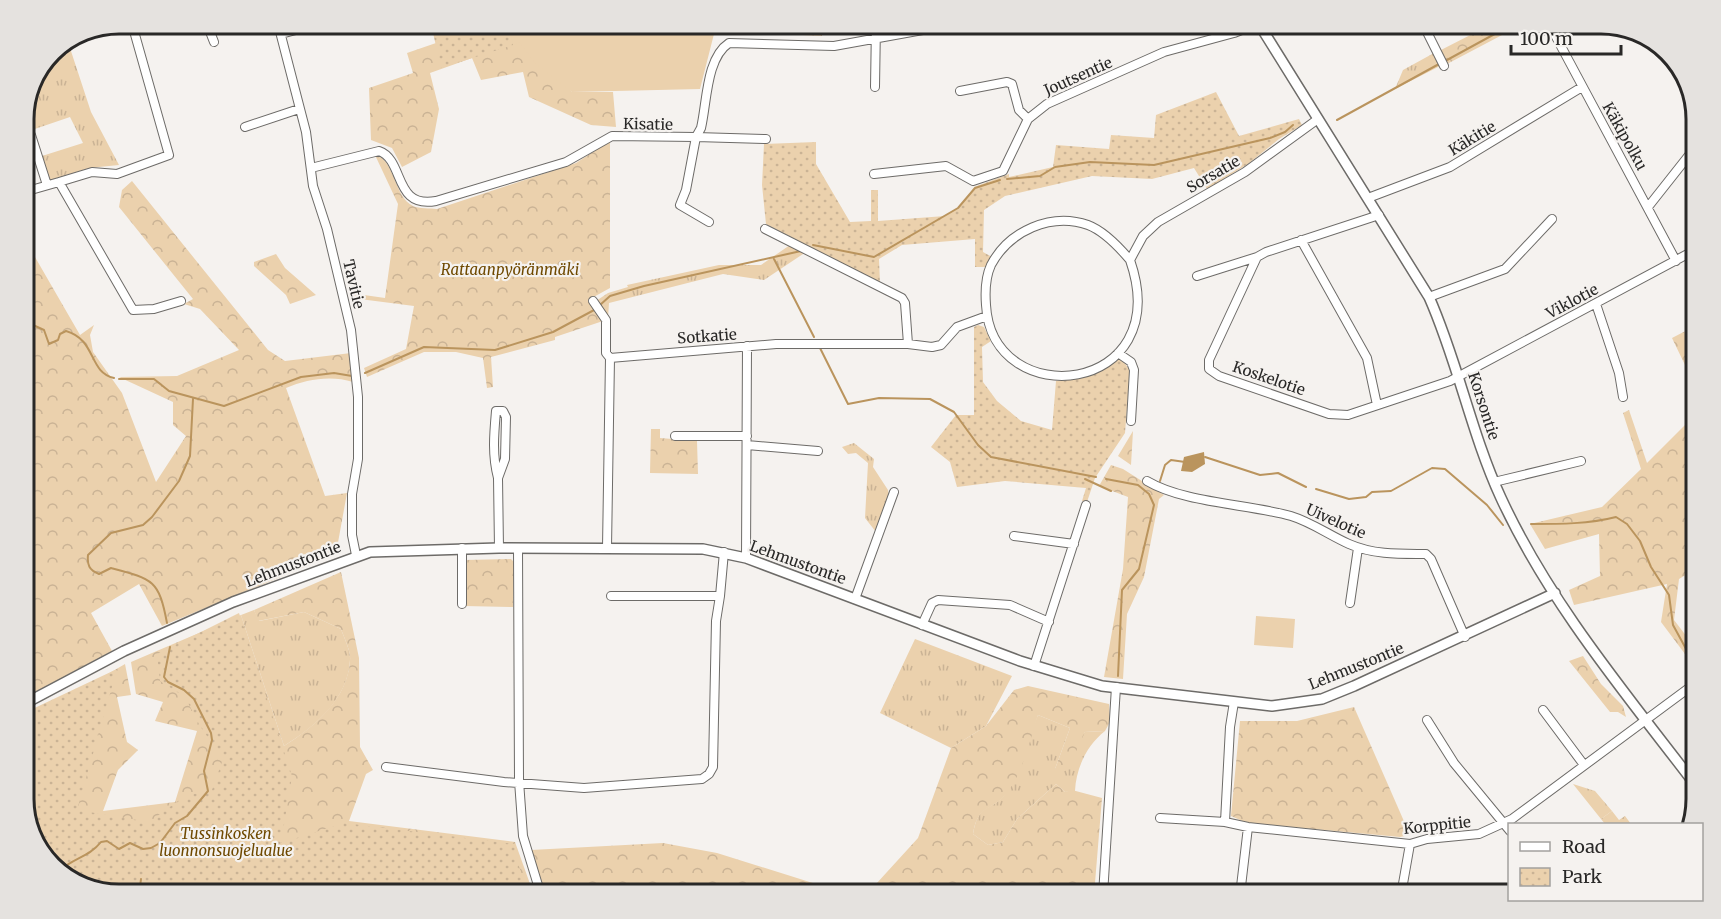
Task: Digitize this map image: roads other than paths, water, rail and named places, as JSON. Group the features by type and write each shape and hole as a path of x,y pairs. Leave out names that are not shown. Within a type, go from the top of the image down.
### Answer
{"main road":[{"name":"Korsontie","path":"1264,34 1428,297 1459,376 1494,482 1555,593 1586,640 1686,773"},
{"name":"Lehmustontie","path":"35,698 133,646 233,602 356,555 370,552 462,548 703,549 724,552 746,558 1034,666 1083,681 1272,706 1322,699 1465,637 1555,593"}],"street":[{"path":"35,189 92,172 117,174 170,155 135,34"},
{"path":"210,34 213,42"},
{"name":"Tavitie","path":"280,34 351,330 358,397 358,459 352,492 352,535 356,555"},
{"path":"875,87 876,34"},
{"path":"709,222 680,205 686,190 696,136 701,128 714,63 719,52 729,43 819,46 876,40 906,34"},
{"name":"Joutsentie","path":"874,174 945,166 973,181 997,174 1005,167 1028,119 1047,104 1150,58 1226,34"},
{"path":"1428,34 1444,66"},
{"name":"Käkipolku","path":"1555,34 1676,261"},
{"path":"960,91 1007,82 1012,84 1019,110 1028,119"},
{"name":"Käkitie","path":"1368,198 1450,167 1582,87"},
{"path":"245,127 299,109"},
{"name":"Sorsatie","path":"1130,260 1143,236 1158,222 1245,172 1318,119"},
{"name":"Kisatie","path":"311,168 379,151 388,158 406,192 414,199 428,202 566,162 612,136 696,136"},
{"path":"696,136 766,139"},
{"path":"35,148 47,185"},
{"path":"1648,207 1686,159"},
{"path":"59,182 133,310 154,309 181,301"},
{"path":"1197,276 1379,215"},
{"path":"1428,297 1505,269 1552,219"},
{"path":"1069,221 1088,225 1098,230 1130,260 1137,280 1139,310 1128,340 1118,353 1088,373 1049,376 1016,362 993,335 987,316 985,287 990,267 1007,244 1029,228 1052,222 1069,221"},
{"path":"765,229 902,298 905,303 908,344"},
{"path":"1301,240 1367,358 1377,405"},
{"name":"Viklotie","path":"1459,376 1686,255"},
{"name":"Koskelotie","path":"1257,257 1209,360 1209,369 1219,376 1329,414 1348,415 1459,376"},
{"path":"593,300 606,320 606,353 610,358 608,548"},
{"path":"1596,304 1619,373 1623,397"},
{"name":"Sotkatie","path":"610,358 824,342 908,344 920,347 941,345 957,327 987,316"},
{"path":"746,558 747,346"},
{"path":"1118,353 1131,363 1134,370 1131,422"},
{"path":"498,478 505,459 506,417 503,411 496,411 493,454 498,478 499,548"},
{"path":"675,436 747,441 818,451"},
{"path":"1494,482 1581,461"},
{"name":"Uivelotie","path":"1147,481 1159,488 1291,516 1358,548 1401,556 1426,554 1431,559 1465,637"},
{"path":"855,599 894,492"},
{"path":"1034,666 1086,505"},
{"path":"1014,536 1074,544"},
{"path":"462,548 462,604"},
{"path":"518,548 519,781 524,836 538,884"},
{"path":"1350,603 1358,548"},
{"path":"386,767 504,782 519,781 584,788 702,779 714,766 716,621 724,552"},
{"path":"611,596 720,596"},
{"path":"922,625 932,603 938,600 1010,605 1049,622"},
{"path":"1104,884 1116,687"},
{"name":"Korppitie","path":"1160,818 1225,822 1248,827 1410,844 1427,838 1479,834 1504,823 1686,690"},
{"path":"1225,822 1230,727 1234,702"},
{"path":"1543,710 1584,765"},
{"path":"1427,720 1454,763 1508,829"},
{"path":"1241,884 1248,827"},
{"path":"1403,884 1410,844"}],"waterway":[{"path":"1447,60 1495,34"},
{"path":"1337,120 1439,64"},
{"path":"1007,179 1040,176 1055,167 1090,162 1154,165 1270,138 1285,132 1293,125"},
{"path":"813,245 874,257 958,208 975,188 1000,180"},
{"path":"600,305 610,296 644,286 801,251"},
{"path":"774,259 814,337"},
{"path":"365,373 424,347 495,350 553,332 596,309"},
{"path":"35,326 44,330 49,344 58,340 60,334 66,331 76,335 88,348 100,369 106,375 114,378"},
{"path":"820,348 848,404 879,398 930,399 954,412 978,445 991,457 1096,477"},
{"path":"119,379 154,379 169,391 224,406 301,377 334,373 352,376"},
{"path":"167,623 161,598 152,583 136,575 111,568 99,574 89,567 88,555 111,533 143,525 152,517 179,481 190,456 193,399"},
{"path":"1205,457 1260,475 1278,473 1306,487"},
{"path":"1160,481 1165,465 1171,460 1185,462"},
{"path":"1316,489 1349,499 1366,497 1372,492 1391,491 1432,468 1445,469 1487,505 1503,525"},
{"path":"1085,479 1111,491"},
{"path":"1106,479 1138,485 1149,494 1154,505 1139,569 1122,590 1118,676"},
{"path":"1531,524 1564,524 1616,517 1627,524 1640,541 1651,567 1669,595 1673,625 1686,649"},
{"path":"67,866 92,851 101,842 107,841 119,849 130,843 143,849 151,848 160,843 175,823 187,816 208,791 204,771 212,740 211,733 194,699 164,677 170,647"},
{"path":"140,884 141,879"}],"park label":[{"name":"Rattaanpyöränmäki","path":"510,269"},
{"name":"Tussinkosken luonnonsuojelualue","path":"226,842"}]}
